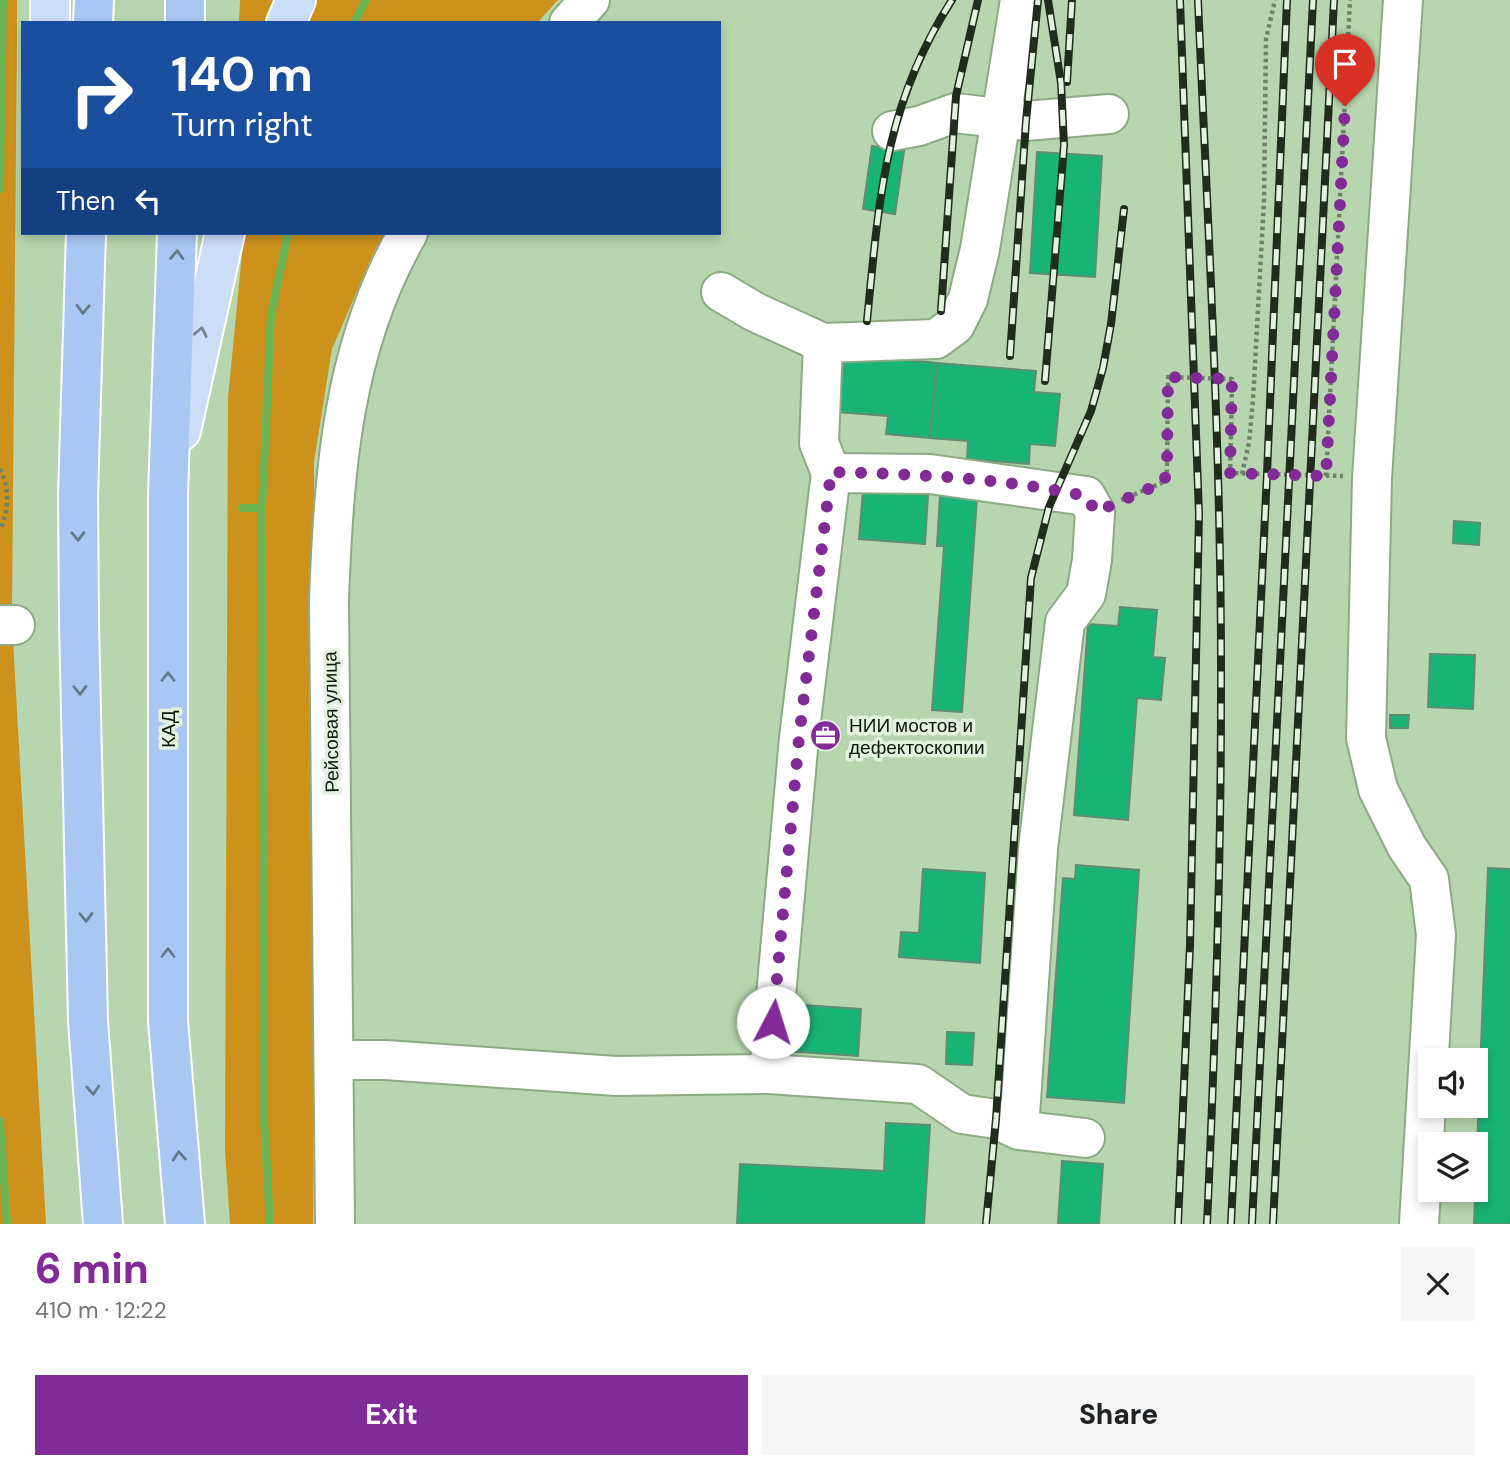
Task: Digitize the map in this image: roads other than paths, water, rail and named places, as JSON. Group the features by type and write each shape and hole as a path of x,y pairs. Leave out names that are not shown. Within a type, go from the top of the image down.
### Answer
{"highway":[{"path":"93,21 94,0"},
{"path":"185,21 186,0"},
{"path":"85,235 78,495 79,622 88,1021 103,1224"},
{"name":"КАД","path":"177,235 168,495 168,1021 185,1224"}],"main road":[{"path":"50,0 50,21"},
{"path":"287,21 296,0"},
{"path":"168,495 225,235"}],"street":[{"path":"571,21 590,0"},
{"path":"721,292 755,312 823,343 936,339 955,325 968,299 980,249 1020,0"},
{"path":"1403,0 1372,478 1366,738 1378,789 1407,847 1429,879 1436,935 1419,1224"},
{"path":"892,131 919,126 955,113 1026,121 1109,114"},
{"name":"Рейсовая улица","path":"335,1224 329,600 338,450 365,329 381,287 407,235"},
{"path":"769,1074 799,738 831,472 819,443 823,343"},
{"path":"831,472 930,474 1057,490 1086,496 1096,512 1086,594 1065,622 1038,849 1019,1130"},
{"path":"334,1060 385,1060 616,1076 769,1074 918,1084 962,1114 996,1119 1019,1130 1085,1138"}],"waterway":[{"path":"0,189 3,0"},
{"path":"355,21 366,0"},
{"path":"270,1224 264,1118 262,508 271,315 288,235"},
{"path":"242,508 262,508"},
{"path":"0,1121 7,1224"}],"railway":[{"path":"867,321 881,194 898,116 929,39 952,0"},
{"path":"941,311 956,96 978,0"},
{"path":"1010,356 1026,121 1038,0"},
{"path":"1045,381 1064,145 1061,83 1048,0"},
{"path":"1067,82 1072,0"},
{"path":"1178,1224 1190,945 1199,514 1180,0"},
{"path":"1198,0 1214,347 1221,608 1219,893 1207,1224"},
{"path":"1231,1224 1287,0"},
{"path":"1252,1224 1313,0"},
{"path":"1273,1224 1334,0"},
{"path":"986,1224 996,1119 1031,578 1049,507 1091,411 1103,368 1111,324 1124,209"}],"place":[{"name":"НИИ мостов и дефектоскопии","path":"826,736"}]}
